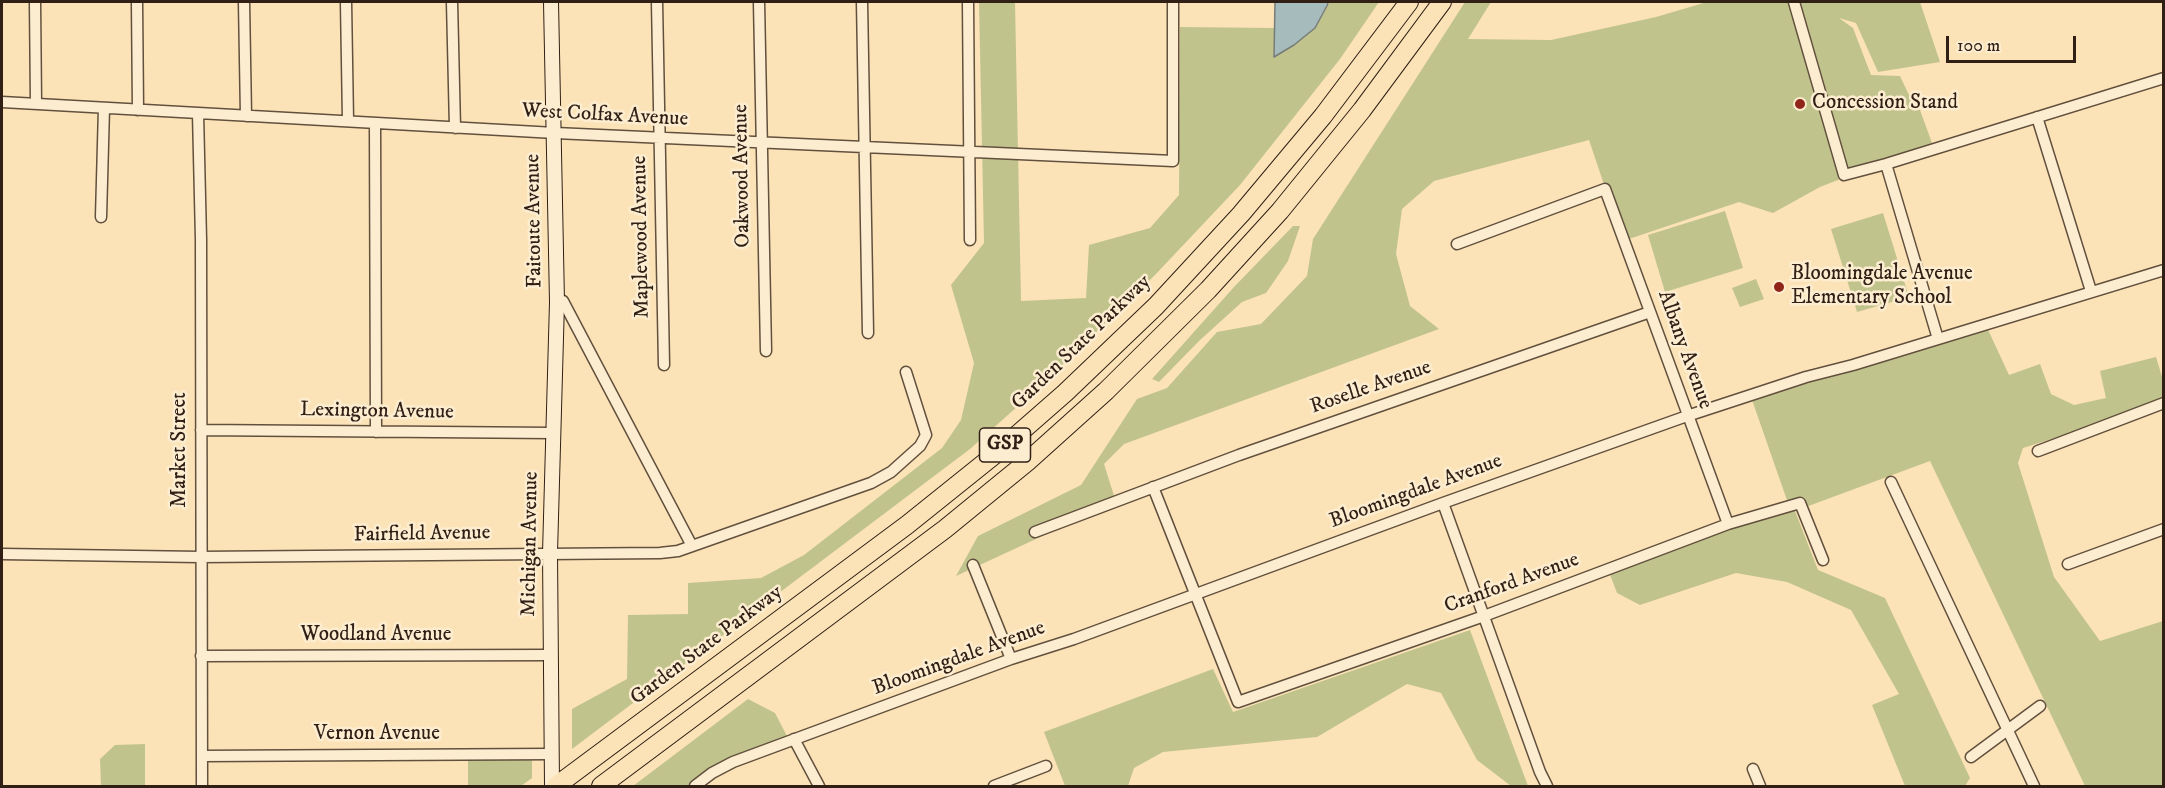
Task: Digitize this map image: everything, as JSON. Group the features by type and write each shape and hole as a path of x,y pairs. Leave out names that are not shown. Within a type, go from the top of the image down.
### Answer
{"highway":[{"path":"1379,43 1401,2"},
{"name":"Garden State Parkway","path":"558,784 907,525 993,456 1057,400 1156,306 1234,221 1310,133 1409,2"},
{"name":"GSP","path":"601,786 938,535 986,497 1080,415 1174,324 1272,220 1362,110 1442,2"}],"street":[{"path":"35,2 36,104"},
{"path":"137,2 138,110"},
{"path":"244,2 246,116"},
{"path":"346,2 348,122"},
{"path":"452,2 455,128"},
{"name":"Faitoute Avenue","path":"551,2 557,302 563,302 692,546"},
{"name":"Maplewood Avenue","path":"657,2 664,364"},
{"name":"Oakwood Avenue","path":"759,2 766,351"},
{"path":"862,2 868,333"},
{"path":"968,2 970,240"},
{"name":"West Colfax Avenue","path":"2,102 455,128 1173,161 1173,2"},
{"path":"1794,2 1844,175 2163,78"},
{"path":"102,217 104,108"},
{"name":"Market Street","path":"198,113 202,786"},
{"path":"2037,117 2091,291"},
{"path":"375,123 376,432"},
{"path":"1886,164 1938,339"},
{"name":"Albany Avenue","path":"1457,244 1605,189 1728,524"},
{"name":"Bloomingdale Avenue","path":"695,786 722,767 794,739 1687,416 1806,377 2163,270"},
{"name":"Michigan Avenue","path":"557,302 550,553 551,754 558,784"},
{"name":"Roselle Avenue","path":"1035,532 1410,394 1650,312"},
{"name":"Fairfield Avenue","path":"2,554 200,557 678,551 871,483 891,472 923,443 926,435 906,372"},
{"path":"2038,451 2163,403"},
{"name":"Lexington Avenue","path":"201,430 553,433"},
{"path":"1891,483 2034,786"},
{"path":"1153,487 1195,594"},
{"path":"1443,503 1540,772 1548,786"},
{"name":"Cranford Avenue","path":"1195,594 1238,702 1484,616 1728,524 1800,503 1823,560"},
{"path":"2068,564 2163,529"},
{"path":"973,565 1011,659"},
{"name":"Woodland Avenue","path":"201,656 551,655"},
{"path":"1971,757 2040,706"},
{"path":"794,739 819,786"},
{"name":"Vernon Avenue","path":"202,756 551,754"},
{"path":"994,786 1046,766"},
{"path":"1754,769 1760,786"}],"green space":[{"path":"979,2 1015,2 1021,301 1086,298 1089,245 1150,228 1179,195 1180,27 1276,28 1275,57 1315,28 1330,2 1379,2 1340,59 1240,185 1155,275 1048,379 970,449 572,749 572,709 627,679 628,615 688,614 688,583 761,578 804,555 942,448 961,420 974,363 951,285 984,243"},
{"path":"1465,2 1491,2 1468,39 1551,40 1656,17 1707,2 1920,2 1940,62 1878,72 1856,23 1839,18 1853,28 1871,75 1900,76 1920,110 1932,143 1820,187 1773,213 1739,202 1623,241 1589,140 1434,181 1402,209 1396,254 1410,306 1439,329 1124,444 1104,464 1116,502 956,576 978,536 1081,485 1137,399 1167,388 1217,332 1261,324 1307,276 1313,239"},
{"path":"1725,211 1743,268 1665,292 1648,235"},
{"path":"1883,213 1909,297 1857,312 1831,229"},
{"path":"1293,226 1300,226 1288,261 1266,293 1242,302 1159,382 1152,379 1234,287"},
{"path":"1756,279 1764,299 1740,307 1732,288"},
{"path":"1984,321 2009,375 2040,364 2051,394 2074,405 2106,398 2100,371 2156,357 2163,380 2163,404 2023,448 2018,463 2054,577 2100,641 2163,621 2163,786 2085,786 1930,461 1795,511 1818,570 1885,598 1970,778 1965,786 1905,786 1872,705 1899,694 1851,610 1787,582 1736,573 1640,605 1617,593 1609,572 1789,506 1751,397"},
{"path":"1470,630 1528,786 1511,786 1477,760 1441,693 1407,684 1317,737 1163,752 1134,768 1128,786 1065,786 1044,732 1213,669 1233,712"},
{"path":"748,699 775,713 789,740 711,768 696,786 633,786"},
{"path":"145,744 145,786 101,786 100,759 115,745"},
{"path":"532,751 532,778 521,786 468,786 468,754"}],"shaded area":[{"path":"1275,2 1327,2 1328,4 1315,28 1274,57"}],"place":[{"name":"Concession Stand","path":"1800,104"},
{"name":"Bloomingdale Avenue Elementary School","path":"1779,287"}]}
